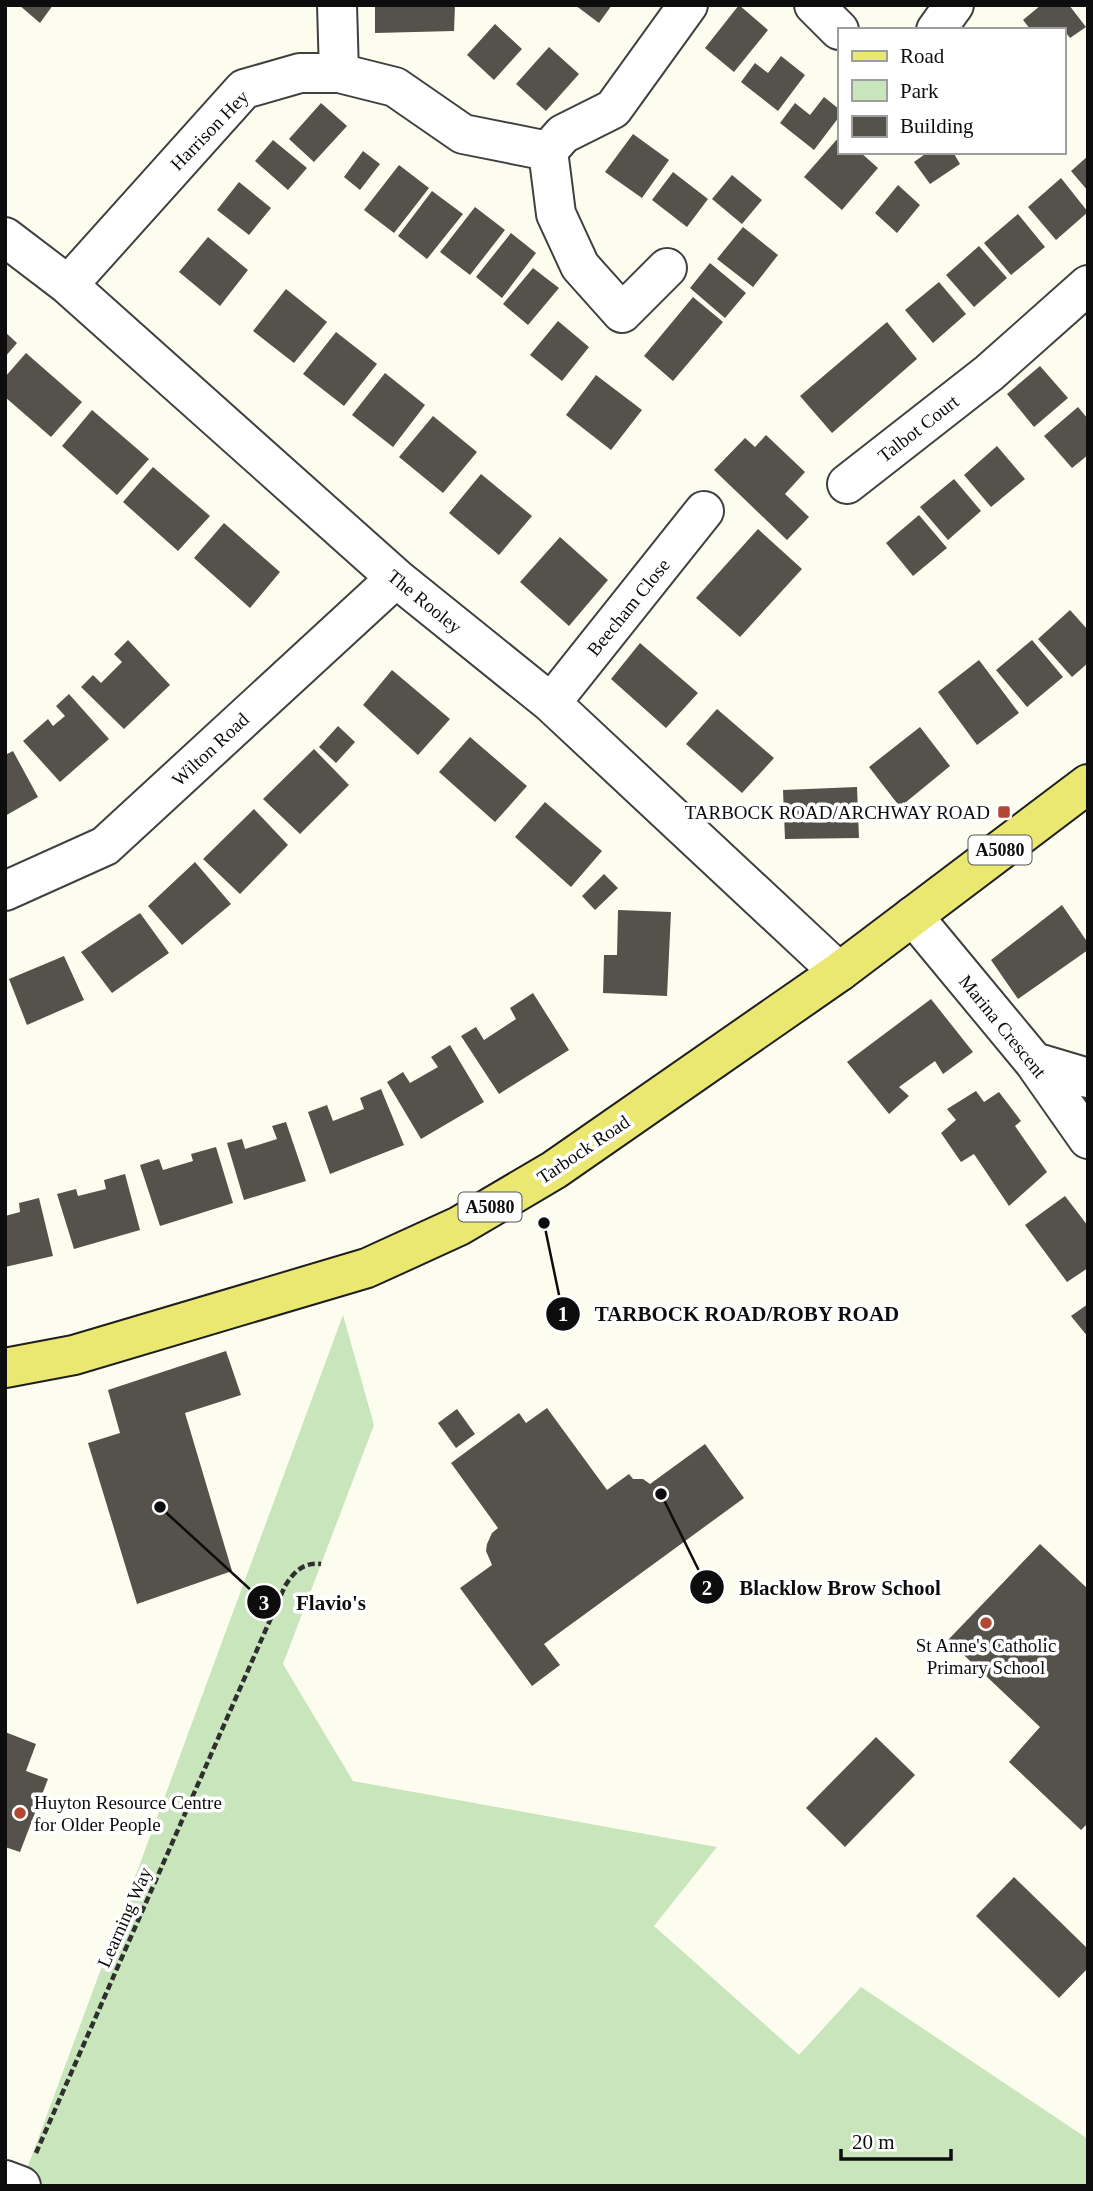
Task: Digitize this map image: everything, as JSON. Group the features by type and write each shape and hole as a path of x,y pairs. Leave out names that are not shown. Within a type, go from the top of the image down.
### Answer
{"main road":[{"name":"Tarbock Road","path":"5,1368 74,1354 367,1268 459,1226 554,1170 839,972 1088,784"}],"street":[{"path":"337,5 339,73"},
{"path":"667,268 622,313 580,266 556,214 548,151 563,134 613,109 688,5"},
{"path":"814,5 838,29"},
{"path":"937,28 954,5"},
{"name":"Harrison Hey","path":"68,285 244,89 300,73 339,73 395,87 463,134 548,151"},
{"name":"The Rooley","path":"5,237 68,285 396,578 551,702 839,972"},
{"name":"Talbot Court","path":"847,484 1084,297"},
{"name":"Beecham Close","path":"551,702 704,511"},
{"name":"Wilton Road","path":"5,891 105,846 396,578"},
{"name":"Marina Crescent","path":"913,916 1034,1062 1088,1139"},
{"path":"1034,1062 1088,1078"}],"path":[{"name":"Learning Way","path":"20,2175 285,1586 303,1566 321,1564"}],"green space":[{"path":"343,1315 374,1425 283,1664 353,1781 717,1847 654,1926 799,2055 861,1987 1088,2139 1088,2186 5,2186 21,2185"}],"building":[{"path":"19,5 53,5 40,23"},
{"path":"375,5 455,5 454,31 375,33"},
{"path":"575,5 612,5 599,23"},
{"path":"739,5 768,30 734,72 705,48"},
{"path":"1041,5 1069,5 1086,27 1070,38 1065,28 1029,28 1023,20"},
{"path":"495,24 522,49 494,80 467,55"},
{"path":"549,47 579,74 546,111 516,84"},
{"path":"781,56 805,75 778,111 741,82 755,63 768,73"},
{"path":"824,97 838,108 838,118 814,150 780,123 795,103 810,115"},
{"path":"321,103 347,126 314,162 289,139"},
{"path":"633,134 669,160 642,198 605,172"},
{"path":"838,138 838,154 862,154 878,168 842,210 804,177"},
{"path":"273,140 307,168 288,190 255,161"},
{"path":"363,151 380,164 360,190 344,177"},
{"path":"925,154 954,154 960,164 930,184 914,162"},
{"path":"1088,156 1088,191 1071,171"},
{"path":"399,165 429,188 394,233 364,210"},
{"path":"673,172 708,199 687,227 652,200"},
{"path":"732,175 762,200 742,224 712,199"},
{"path":"1061,178 1088,212 1056,240 1028,207"},
{"path":"239,182 271,208 249,235 217,210"},
{"path":"898,185 920,205 897,233 875,213"},
{"path":"432,191 463,214 427,259 398,236"},
{"path":"475,207 505,230 470,275 440,252"},
{"path":"1018,214 1045,247 1011,275 984,243"},
{"path":"743,227 778,255 753,287 717,259"},
{"path":"511,233 536,253 502,298 476,277"},
{"path":"208,237 248,270 220,306 179,272"},
{"path":"979,246 1007,278 974,307 946,275"},
{"path":"710,263 746,293 725,318 690,288"},
{"path":"533,268 559,288 528,325 503,304"},
{"path":"939,282 966,314 933,343 905,310"},
{"path":"286,289 327,322 294,363 253,331"},
{"path":"693,297 723,322 673,381 644,356"},
{"path":"558,321 589,347 562,381 530,355"},
{"path":"887,322 917,359 832,433 800,396"},
{"path":"5,332 17,343 5,357"},
{"path":"336,332 377,364 344,406 303,374"},
{"path":"26,353 82,402 51,437 5,397 5,377"},
{"path":"1040,366 1068,398 1034,427 1007,394"},
{"path":"385,373 425,405 393,447 352,415"},
{"path":"596,375 642,410 611,450 566,415"},
{"path":"1078,407 1088,419 1088,455 1072,468 1044,436"},
{"path":"92,410 149,459 117,495 62,446"},
{"path":"433,416 477,452 443,493 399,457"},
{"path":"766,435 805,472 785,494 809,517 787,540 714,470 745,438 755,447"},
{"path":"997,446 1025,479 991,507 964,475"},
{"path":"153,467 210,516 178,551 123,502"},
{"path":"481,474 532,516 499,555 449,513"},
{"path":"954,479 981,511 948,540 920,507"},
{"path":"919,515 947,548 913,576 886,543"},
{"path":"224,523 280,572 250,608 194,558"},
{"path":"758,529 802,569 740,637 696,598"},
{"path":"560,537 608,580 569,626 520,582"},
{"path":"1070,610 1088,630 1088,663 1072,677 1038,639"},
{"path":"128,640 170,685 124,729 81,687 93,675 101,683 122,662 114,654"},
{"path":"1032,640 1063,677 1027,707 996,670"},
{"path":"640,643 698,693 666,728 611,679"},
{"path":"979,660 1019,713 977,745 938,692"},
{"path":"392,670 450,719 418,755 363,705"},
{"path":"69,694 109,739 60,782 23,741 48,719 53,726 65,716 56,706"},
{"path":"717,709 774,758 742,793 686,744"},
{"path":"338,726 355,742 336,763 319,747"},
{"path":"920,727 950,766 900,807 869,767"},
{"path":"470,737 527,786 495,822 439,772"},
{"path":"314,749 349,785 300,834 263,799"},
{"path":"13,751 38,797 5,816 5,755"},
{"path":"857,787 859,838 785,839 783,790"},
{"path":"545,802 602,851 571,887 515,837"},
{"path":"254,809 288,845 240,894 203,859"},
{"path":"195,862 231,904 182,945 148,906"},
{"path":"604,874 618,888 595,910 582,896"},
{"path":"1062,905 1088,943 1088,950 1018,999 991,960"},
{"path":"618,910 671,912 667,996 603,993 604,955 617,955"},
{"path":"140,913 169,953 112,993 81,952"},
{"path":"64,956 84,1000 27,1025 9,979"},
{"path":"533,993 569,1050 499,1094 461,1036 476,1027 484,1040 516,1019 510,1008"},
{"path":"931,999 973,1052 943,1074 935,1061 899,1087 909,1096 889,1114 847,1062"},
{"path":"450,1045 484,1102 421,1139 387,1082 403,1072 410,1083 438,1067 431,1057"},
{"path":"381,1089 404,1145 330,1174 308,1112 327,1105 333,1121 364,1109 360,1098"},
{"path":"976,1091 984,1102 999,1092 1021,1121 1015,1126 1047,1172 1009,1206 974,1154 961,1162 941,1133 956,1120 947,1109"},
{"path":"286,1122 306,1181 244,1200 227,1143 242,1139 245,1149 277,1139 272,1126"},
{"path":"216,1147 233,1203 160,1226 140,1165 159,1159 163,1170 193,1161 191,1154"},
{"path":"125,1174 140,1230 74,1249 57,1194 76,1189 78,1196 106,1189 104,1180"},
{"path":"1065,1196 1088,1226 1088,1268 1067,1282 1025,1225"},
{"path":"39,1198 53,1256 5,1267 5,1216 20,1212 19,1203"},
{"path":"1088,1304 1088,1337 1071,1316"},
{"path":"226,1351 241,1395 185,1413 232,1571 137,1604 88,1443 120,1433 108,1390"},
{"path":"547,1408 607,1490 629,1474 633,1479 643,1479 650,1484 705,1444 744,1498 544,1644 560,1665 532,1686 460,1588 492,1565 486,1551 487,1544 492,1533 498,1528 451,1463 519,1413 526,1423"},
{"path":"457,1409 475,1434 456,1448 438,1423"},
{"path":"1040,1544 1088,1589 1088,1823 1081,1830 1009,1762 1040,1727 948,1640"},
{"name":"Huyton Resource Centre for Older People","path":"5,1732 36,1744 26,1771 48,1779 20,1852 5,1847"},
{"path":"876,1737 915,1775 845,1847 806,1808"},
{"path":"1014,1877 1088,1949 1088,1968 1059,1998 976,1916"}],"place":[{"name":"TARBOCK ROAD/ARCHWAY ROAD","path":"1004,812"},
{"name":"TARBOCK ROAD/ROBY ROAD","path":"544,1223"},
{"name":"Blacklow Brow School","path":"661,1494"},
{"name":"Flavio's","path":"160,1507"},
{"name":"St Anne's Catholic Primary School","path":"986,1623"},
{"name":"Huyton Resource Centre for Older People","path":"20,1813"}]}
